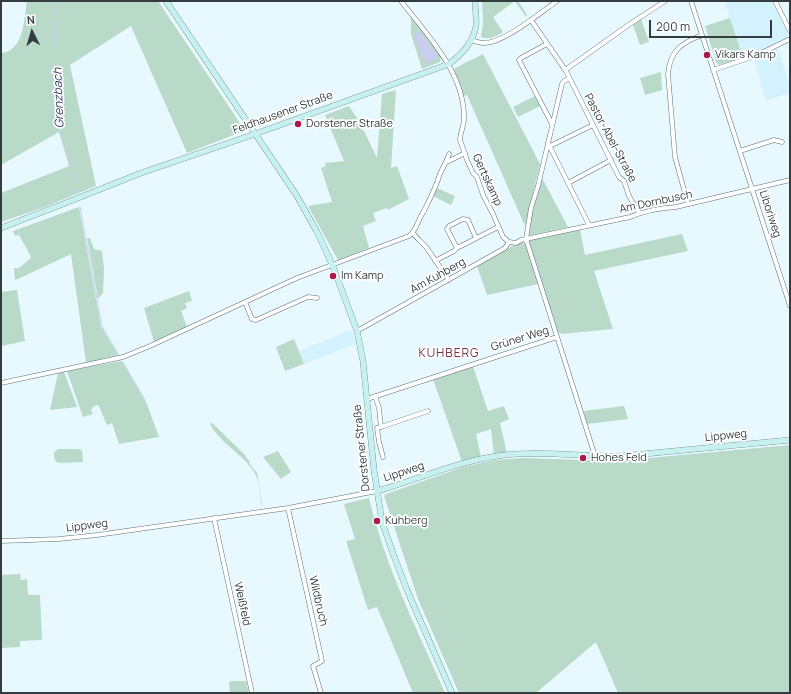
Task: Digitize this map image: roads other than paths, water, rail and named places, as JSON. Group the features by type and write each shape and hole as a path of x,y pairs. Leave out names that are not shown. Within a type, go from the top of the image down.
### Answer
{"main road":[{"name":"Dorstener Straße","path":"166,1 297,196 317,232 332,264 357,331 363,361 377,491 382,522 394,556 452,693"},
{"path":"471,40 476,27 475,1"},
{"name":"Feldhausener Straße","path":"1,228 141,173 255,134 449,64 462,54 471,40"},
{"name":"Lippweg","path":"377,491 462,463 495,456 538,453 622,456 790,440"}],"street":[{"path":"401,1 449,64 458,86 463,109 464,124 460,140 455,143"},
{"path":"471,40 484,43 494,41 531,20 557,1"},
{"path":"566,71 568,68 627,26 665,1"},
{"name":"Liboriweg","path":"691,1 790,306"},
{"path":"775,1 790,31"},
{"name":"Pastor-Abel-Straße","path":"531,20 566,71 619,177 624,181 629,196 639,213"},
{"path":"688,204 675,158 668,74 670,61 676,50 683,43 702,35"},
{"path":"713,70 755,56 790,39"},
{"path":"547,44 519,60 552,124"},
{"path":"569,78 562,84 552,124 549,145 531,208 526,239 595,456"},
{"path":"549,145 593,125"},
{"name":"Gertskamp","path":"460,140 498,226 504,238 509,242"},
{"path":"740,151 774,140 782,142"},
{"path":"549,145 589,225"},
{"path":"447,162 465,153"},
{"path":"1,383 123,357 297,278 410,236 413,233 439,180 440,174 447,162 449,154"},
{"path":"568,183 611,160"},
{"name":"Am Dornbusch","path":"526,239 630,217 639,213 752,190 790,180"},
{"path":"457,248 447,229 449,226 463,219 468,220 476,238"},
{"path":"435,261 498,226"},
{"path":"413,233 420,243 423,244 449,280"},
{"name":"Am Kuhberg","path":"357,331 505,248 509,242 514,243 526,239"},
{"path":"245,302 252,319 256,320 308,297 317,298"},
{"name":"Grüner Weg","path":"367,399 557,337"},
{"path":"375,396 379,408 381,426"},
{"path":"383,457 377,428 428,412"},
{"name":"Lippweg","path":"1,541 78,538 288,508 377,491"},
{"name":"Wildbruch","path":"288,508 322,661 313,666 321,693"},
{"name":"Weißfeld","path":"214,518 252,693"}],"waterway":[{"name":"Grenzbach","path":"51,1 57,37 59,130 77,192"},
{"name":"Grenzbach","path":"80,207 102,326 119,355"},
{"name":"Grenzbach","path":"122,361 144,398"}],"place":[{"name":"Vikars Kamp","path":"707,55"},
{"name":"Dorstener Straße","path":"298,124"},
{"name":"Im Kamp","path":"333,276"},
{"name":"Hohes Feld","path":"583,458"},
{"name":"Kuhberg","path":"377,521"}],"district":[{"name":"KUHBERG","path":"449,354"}]}
